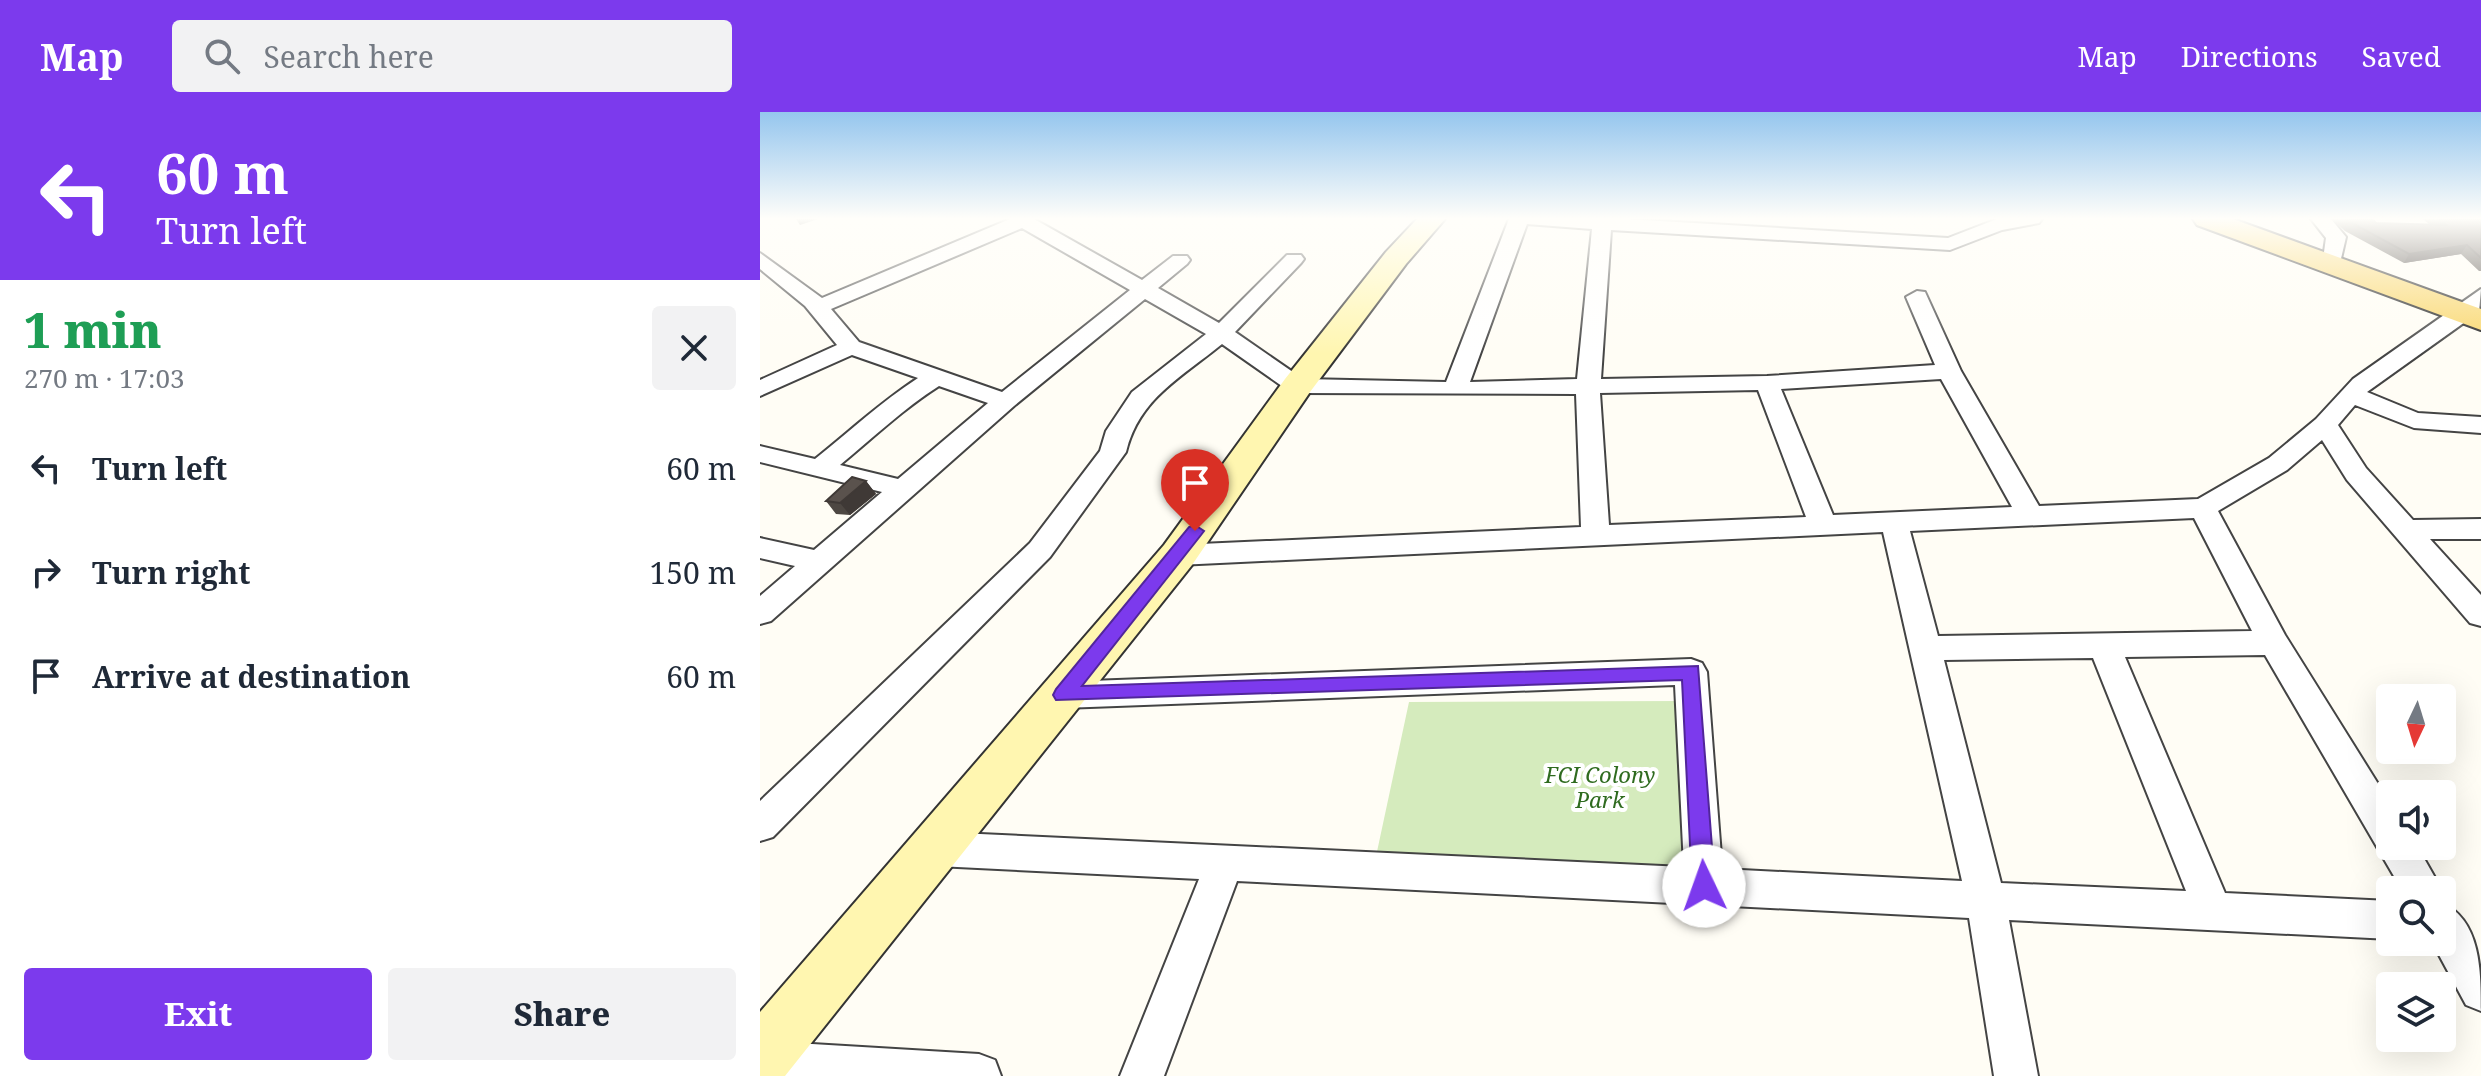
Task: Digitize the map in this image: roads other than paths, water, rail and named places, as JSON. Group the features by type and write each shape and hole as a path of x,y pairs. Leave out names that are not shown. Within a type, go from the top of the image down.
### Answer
{"main road":[{"path":"2341,264 2475,309"},
{"path":"2347,264 2475,309"}],"street":[{"path":"765,264 816,308 851,347 1005,401"},
{"path":"816,308 919,264"},
{"path":"1102,264 1221,333 1297,386 1455,389 1767,383 1949,371"},
{"path":"760,613 1005,401 1175,264"},
{"path":"760,825 947,645 1040,550 1113,452 1115,436 1148,389 1221,333 1289,264"},
{"path":"760,1061 1178,555 1297,386 1391,264"},
{"path":"1455,389 1502,264"},
{"path":"1595,536 1588,387 1607,264"},
{"path":"1917,297 1949,371 2031,516"},
{"path":"1178,555 2203,508 2278,464 2325,424 2352,395 2413,344 2475,309"},
{"path":"765,381 851,347"},
{"path":"821,467 881,419 888,408 937,377"},
{"path":"1767,383 1823,525"},
{"path":"2352,395 2414,420 2481,425"},
{"path":"2325,424 2356,474 2481,615"},
{"path":"760,454 904,489"},
{"path":"2203,508 2274,643 2376,813"},
{"path":"1894,521 1986,899 2016,1076"},
{"path":"2408,530 2481,529"},
{"path":"760,548 819,562"},
{"path":"1924,648 2274,643"},
{"path":"2104,645 2213,911"},
{"path":"1063,695 1691,672 1704,886"},
{"path":"937,849 2376,919"},
{"path":"1142,1076 1225,862"},
{"path":"2456,947 2481,990"},
{"path":"760,1061 979,1076"}],"park label":[{"name":"FCI Colony Park","path":"1600,786"}]}
